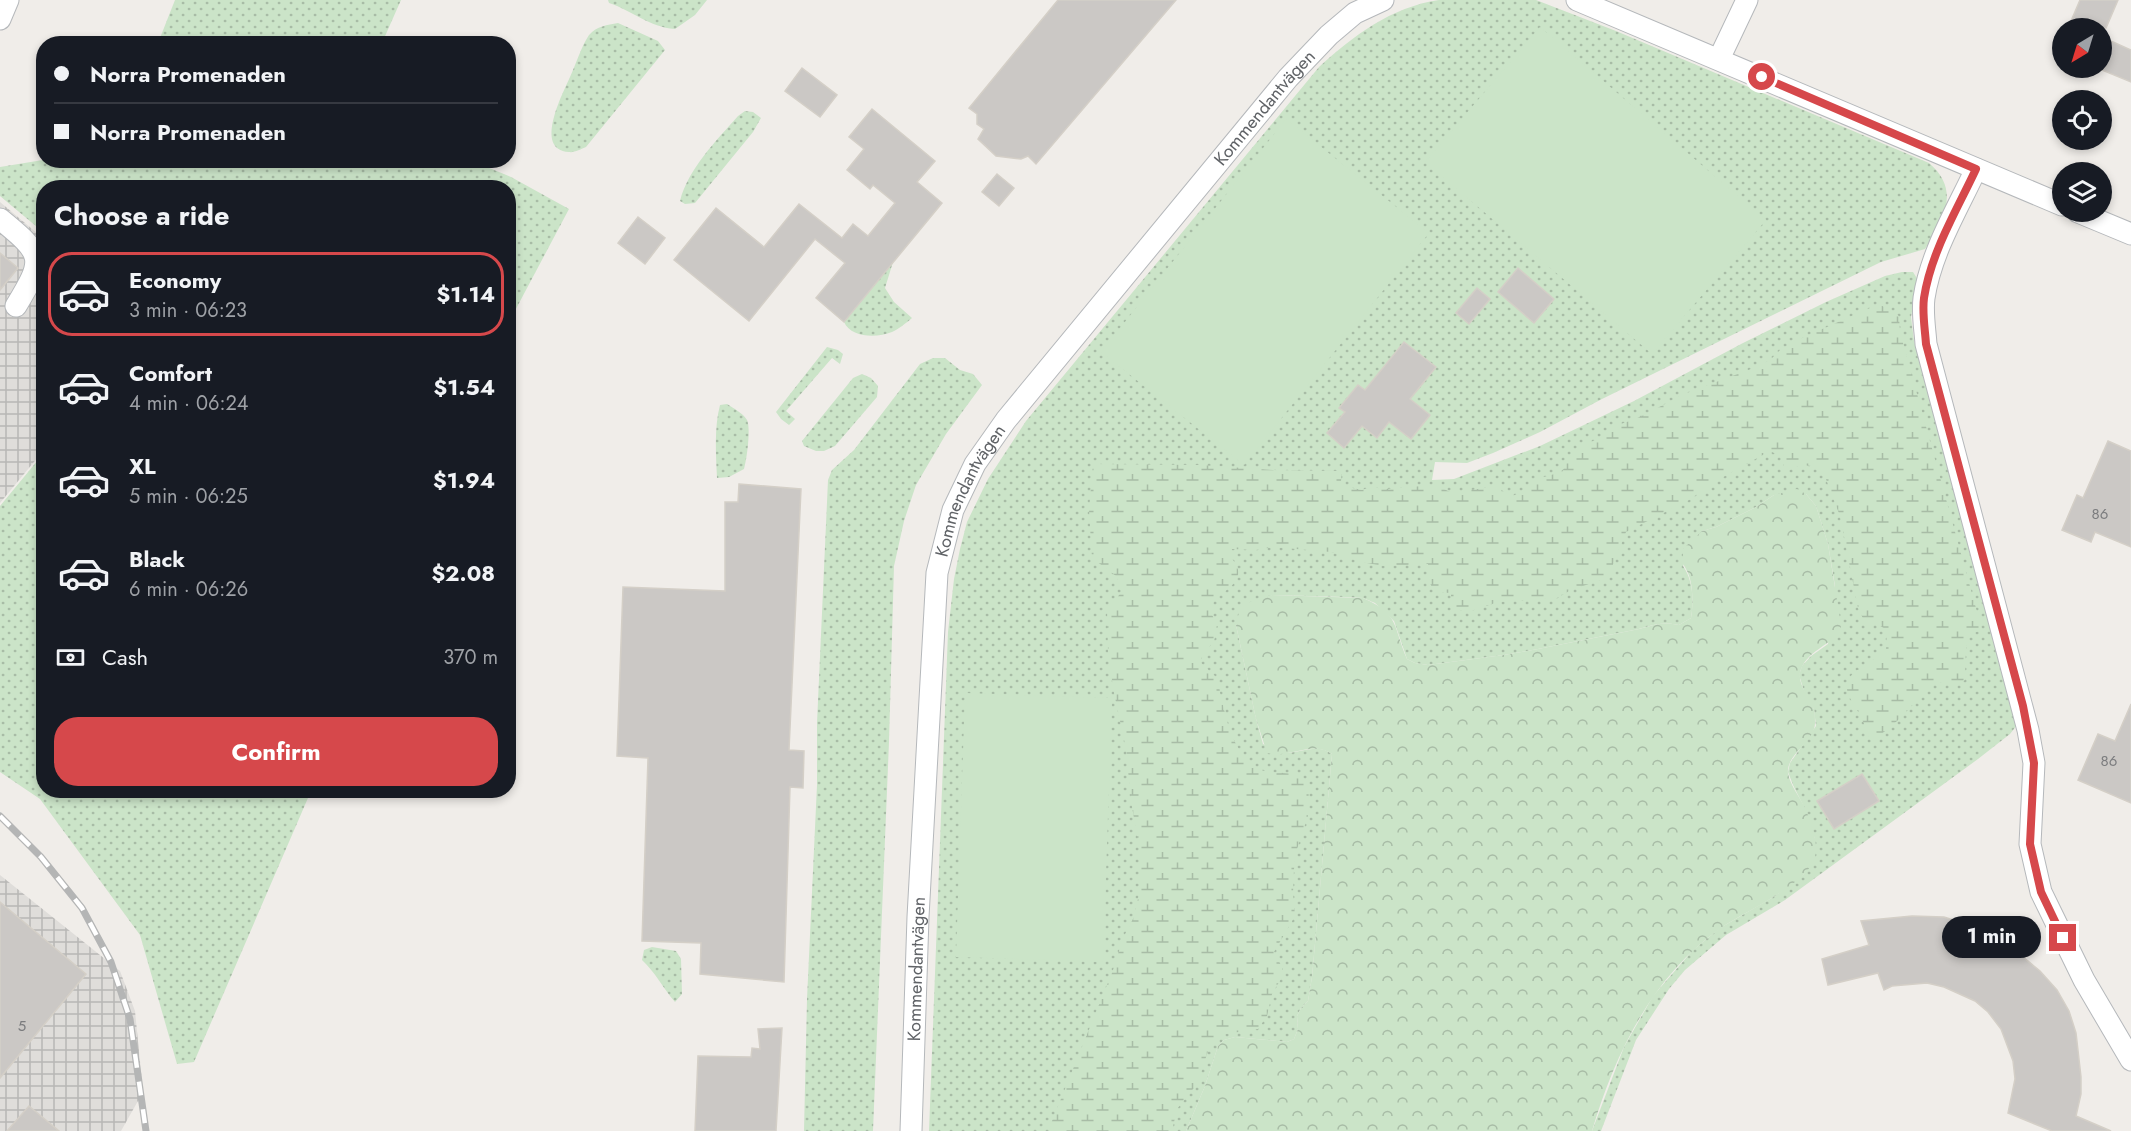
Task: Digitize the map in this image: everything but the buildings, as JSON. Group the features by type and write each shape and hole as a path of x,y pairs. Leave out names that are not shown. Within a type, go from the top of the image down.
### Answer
{"street":[{"path":"0,19 8,0"},
{"name":"Kommendantvägen","path":"911,1131 918,917 937,573 952,510 975,464 1006,420 1288,78 1329,35 1355,13 1383,0"},
{"path":"1577,0 2052,201"},
{"path":"1719,59 1741,2"},
{"path":"1976,169 1931,269 1924,298 1926,344 2028,730 2034,763 2030,844 2041,892 2084,980 2131,1060"},
{"path":"0,219 27,243 36,256"},
{"path":"2102,222 2131,234"},
{"path":"16,306 36,272"}],"shaded area":[{"path":"0,202 36,232 36,459 0,503"},
{"path":"0,875 120,971 135,1011 143,1092 121,1131 0,1131"}],"green space":[{"path":"175,0 401,0 385,36 161,36"},
{"path":"608,0 707,0 695,15 675,29 649,22 609,3"},
{"path":"1439,0 1536,0 1616,31 1929,163 1939,173 1947,194 1943,216 1925,249 1881,262 1602,399 1540,432 1493,453 1467,463 1435,462 1432,480 1454,479 1540,446 1634,401 1826,302 1885,276 1913,272 1918,280 1911,317 1914,341 2017,725 2010,734 1978,759 1785,900 1726,935 1685,970 1669,989 1636,1040 1601,1131 1592,1131 1624,1047 1653,996 1693,950 1720,928 1775,896 1804,874 1815,839 1788,772 1790,763 1816,726 1814,709 1805,694 1799,675 1802,666 1811,656 1828,644 1835,586 1828,544 1816,506 1806,494 1774,495 1756,507 1716,527 1702,531 1683,566 1691,584 1692,604 1691,618 1679,625 1659,624 1511,654 1428,665 1415,663 1407,659 1394,621 1375,603 1363,598 1272,595 1236,625 1263,744 1282,753 1321,749 1332,754 1312,977 1308,1001 1297,1016 1298,1029 1294,1039 1287,1042 1235,1037 1224,1040 1218,1046 1205,1086 1186,1131 929,1131 948,632 954,579 967,522 988,479 1026,421 1319,67 1345,44 1374,24 1405,9"},
{"path":"618,23 658,41 665,50 586,147 571,152 558,149 553,142 553,120 584,45 589,35 595,30"},
{"path":"1540,27 1766,220 1652,354 1425,162"},
{"path":"745,111 753,112 761,118 753,132 695,203 685,204 680,201 696,167 712,145"},
{"path":"1286,119 1429,233 1244,465 1101,352"},
{"path":"36,161 36,168 489,168 511,177 569,209 516,309 516,180 36,180 36,226 0,196 0,167"},
{"path":"893,262 885,288 894,302 912,318 886,334 872,336 852,331 844,322"},
{"path":"1879,304 1899,316 1900,332 1982,630 1970,634 1966,651 1965,680 1950,685 1935,680 1891,726 1875,738 1869,737 1848,693 1847,682 1856,671 1886,649 1887,630 1877,624 1867,627 1858,608 1840,516 1824,474 1812,466 1801,465 1784,472 1784,458 1770,451 1716,481 1689,500 1626,532 1613,564 1613,576 1571,590 1557,598 1498,602 1468,612 1456,609 1451,602 1451,593 1438,591 1431,586 1428,564 1384,566 1361,562 1331,552 1273,547 1256,550 1232,549 1229,556 1238,569 1238,575 1232,586 1214,599 1211,613 1218,626 1214,641 1200,662 1218,680 1231,732 1239,749 1250,763 1264,771 1293,774 1309,782 1308,816 1296,852 1294,869 1295,916 1274,952 1282,967 1282,977 1272,994 1267,1016 1258,1029 1219,1035 1210,1045 1197,1084 1177,1109 1172,1131 1048,1131 1113,970 1123,938 1134,917 1141,875 1126,749 1108,651 1107,609 1122,590 1116,576 1092,558 1089,510 1093,464 1200,465 1272,470 1342,471 1341,481 1348,487 1362,490 1370,487 1386,489 1436,485 1452,493 1497,486 1510,497 1526,490 1540,478 1562,472 1569,458 1582,446 1608,434 1618,425 1640,417 1684,394 1751,369 1770,360 1781,349 1802,338"},
{"path":"827,347 843,354 840,364 832,358 786,411 795,419 789,425 776,412"},
{"path":"933,358 945,358 960,370 973,374 982,385 946,434 916,485 904,521 894,566 873,1131 804,1131 807,999 817,785 817,723 828,480 832,470 854,450 920,364"},
{"path":"862,374 871,378 878,386 877,397 835,446 824,451 816,451 804,446 802,441 853,378"},
{"path":"727,404 747,420 749,430 747,451 744,469 729,477 717,478 717,423 720,405"},
{"path":"36,462 36,796 0,772 0,506"},
{"path":"1797,489 1806,494 1816,506 1828,544 1841,625 1839,634 1813,653 1802,667 1801,683 1814,709 1815,722 1811,735 1792,760 1788,773 1812,827 1816,841 1815,856 1807,871 1797,881 1721,928 1697,947 1656,992 1625,1045 1612,1073 1592,1131 1186,1131 1205,1086 1218,1046 1224,1040 1235,1037 1287,1042 1294,1039 1298,1029 1297,1016 1308,1001 1312,977 1332,754 1317,749 1283,754 1267,753 1256,719 1236,625 1243,607 1252,601 1272,595 1363,598 1384,610 1389,616 1397,630 1407,659 1428,665 1524,651 1660,624 1679,625 1691,618 1692,609 1691,583 1683,563 1684,548 1702,531 1716,527 1756,507 1774,495"},
{"path":"965,693 1112,698 1103,962 956,957"},
{"path":"308,798 194,1062 177,1064 140,935 40,799"},
{"path":"652,947 676,951 681,959 682,994 675,1002 642,960 644,950"}],"railway":[{"path":"0,816 41,857 82,908 111,962 130,1019 146,1131"}],"route":[{"path":"1762,77 1976,169 1931,269 1924,298 1926,344 2023,706 2034,763 2030,844 2041,892 2063,938"}]}
